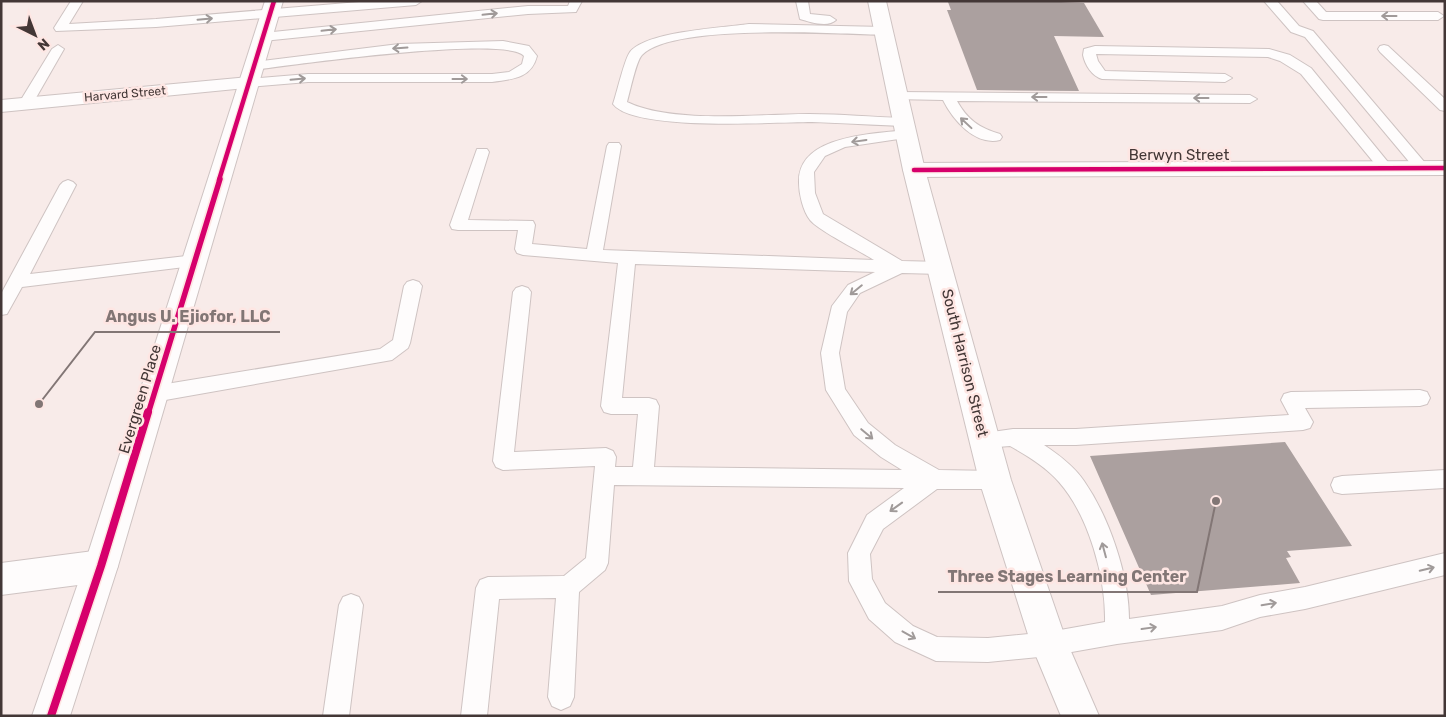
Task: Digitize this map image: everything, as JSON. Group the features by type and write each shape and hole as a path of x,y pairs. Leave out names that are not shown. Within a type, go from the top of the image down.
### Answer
{"street":[{"name":"Evergreen Place","path":"51,716 102,566 272,7"},
{"name":"South Harrison Street","path":"876,21 898,96 896,126 914,170 995,480 1049,644 1080,716"},
{"name":"Harvard Street","path":"1,106 252,74"},
{"name":"Berwyn Street","path":"914,170 1445,168"},
{"path":"1,578 102,566"}],"lane":[{"path":"77,1 60,28 156,23 272,7 416,1"},
{"path":"263,37 528,10 572,9 576,1"},
{"path":"802,1 804,16 813,19 876,21"},
{"path":"1270,1 1295,29 1309,34 1421,167"},
{"path":"1309,1 1323,16 1441,19"},
{"path":"1427,6 1441,19"},
{"path":"876,21 749,28 674,36 650,44 635,54 620,104 626,109 650,116 810,118 896,126"},
{"path":"503,45 525,49 531,56 528,66 513,75 492,78 308,78 252,74 399,48 503,45"},
{"path":"26,103 58,48"},
{"path":"1384,49 1445,107"},
{"path":"1226,78 1102,75 1097,71 1089,56 1089,52 1095,50 1136,50 1269,53 1285,58 1306,71 1385,167"},
{"path":"898,96 1250,98"},
{"path":"948,97 962,120 970,128 995,137"},
{"path":"896,126 842,143 820,153 806,172 806,193 816,217 837,232 899,267"},
{"path":"594,255 614,146"},
{"path":"482,152 458,225 527,225 523,249 627,258 941,268"},
{"path":"1,309 68,185"},
{"path":"627,258 611,406 649,406 643,476"},
{"path":"17,282 195,261"},
{"path":"899,267 854,289 838,311 830,353 836,390 861,429 888,451 935,478"},
{"path":"154,394 385,355 401,343 413,286"},
{"path":"474,716 488,588 568,587 597,563 606,457 503,461 522,292"},
{"path":"985,440 1012,437 1076,437 1303,422 1291,400 1420,398"},
{"path":"1012,437 1043,454 1077,487 1103,544 1115,590 1117,632"},
{"path":"604,476 995,480"},
{"path":"935,478 875,522 859,553 860,580 877,612 904,634 936,649 988,650 1049,644 1117,632 1222,618 1260,606 1305,598 1445,564"},
{"path":"1342,485 1445,479"},
{"path":"561,697 568,587"},
{"path":"336,716 351,605"}],"building":[{"path":"1038,1 1084,3 1104,37 1054,36 1079,91 977,90 947,10 951,10 948,2"},
{"path":"1285,442 1352,546 1287,551 1291,557 1286,558 1300,583 1151,595 1090,456"}],"cycle path":[{"path":"51,716 101,566 274,1"},
{"path":"914,170 1445,168"}],"place":[{"name":"Angus U. Ejiofor, LLC","path":"39,404"},
{"name":"Three Stages Learning Center","path":"1216,501"}]}
